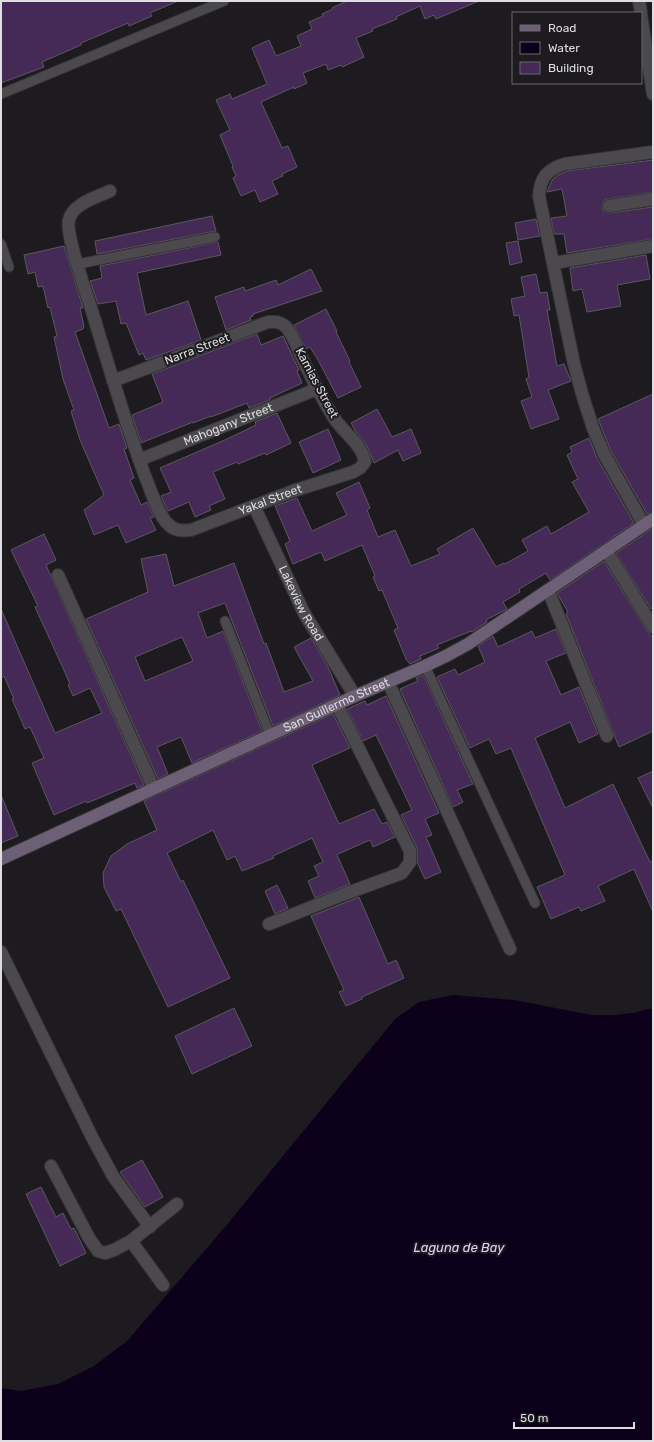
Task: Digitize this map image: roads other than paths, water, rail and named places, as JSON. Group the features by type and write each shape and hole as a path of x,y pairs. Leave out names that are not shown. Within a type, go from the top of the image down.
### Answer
{"main road":[{"name":"San Guillermo Street","path":"1,859 354,696 425,666 468,644 648,522"}],"street":[{"path":"639,1 641,12"},
{"path":"642,21 653,94"},
{"path":"648,522 604,454 582,397 539,196 540,185 545,175 554,167 565,164 653,152"},
{"path":"110,191 77,208 69,220 68,229 113,381 139,460"},
{"path":"609,206 653,199"},
{"path":"554,263 653,246"},
{"name":"Narra Street","path":"113,381 268,322 275,321 282,324"},
{"name":"Kamias Street","path":"282,324 291,334 317,389 334,418 360,447 364,455 365,462"},
{"name":"Mahogany Street","path":"139,460 317,389"},
{"name":"Yakal Street","path":"139,460 160,512 166,522 173,529 180,531 192,530 293,491 353,472 360,468 365,462"},
{"name":"Lakeview Road","path":"254,506 304,613 354,696"},
{"path":"606,550 653,627"},
{"path":"58,575 154,789"},
{"path":"548,590 607,736"},
{"path":"388,682 510,949"},
{"path":"269,924 402,873 410,862 410,851 337,705"},
{"path":"1,952 93,1139 113,1176 150,1228"},
{"path":"51,1166 89,1238 98,1251 105,1253 131,1241 150,1228 177,1204"},
{"path":"131,1241 163,1284"}],"lane":[{"path":"1,94 224,1"},
{"path":"78,264 215,237"},
{"path":"1,244 9,267"},
{"path":"225,621 270,735"},
{"path":"425,666 535,903"}],"water":[{"name":"Laguna de Bay","path":"453,995 514,1000 592,1015 633,1013 653,1008 653,1441 1,1441 1,1388 21,1391 58,1384 94,1366 127,1341 225,1227 395,1019 419,1002"}]}
